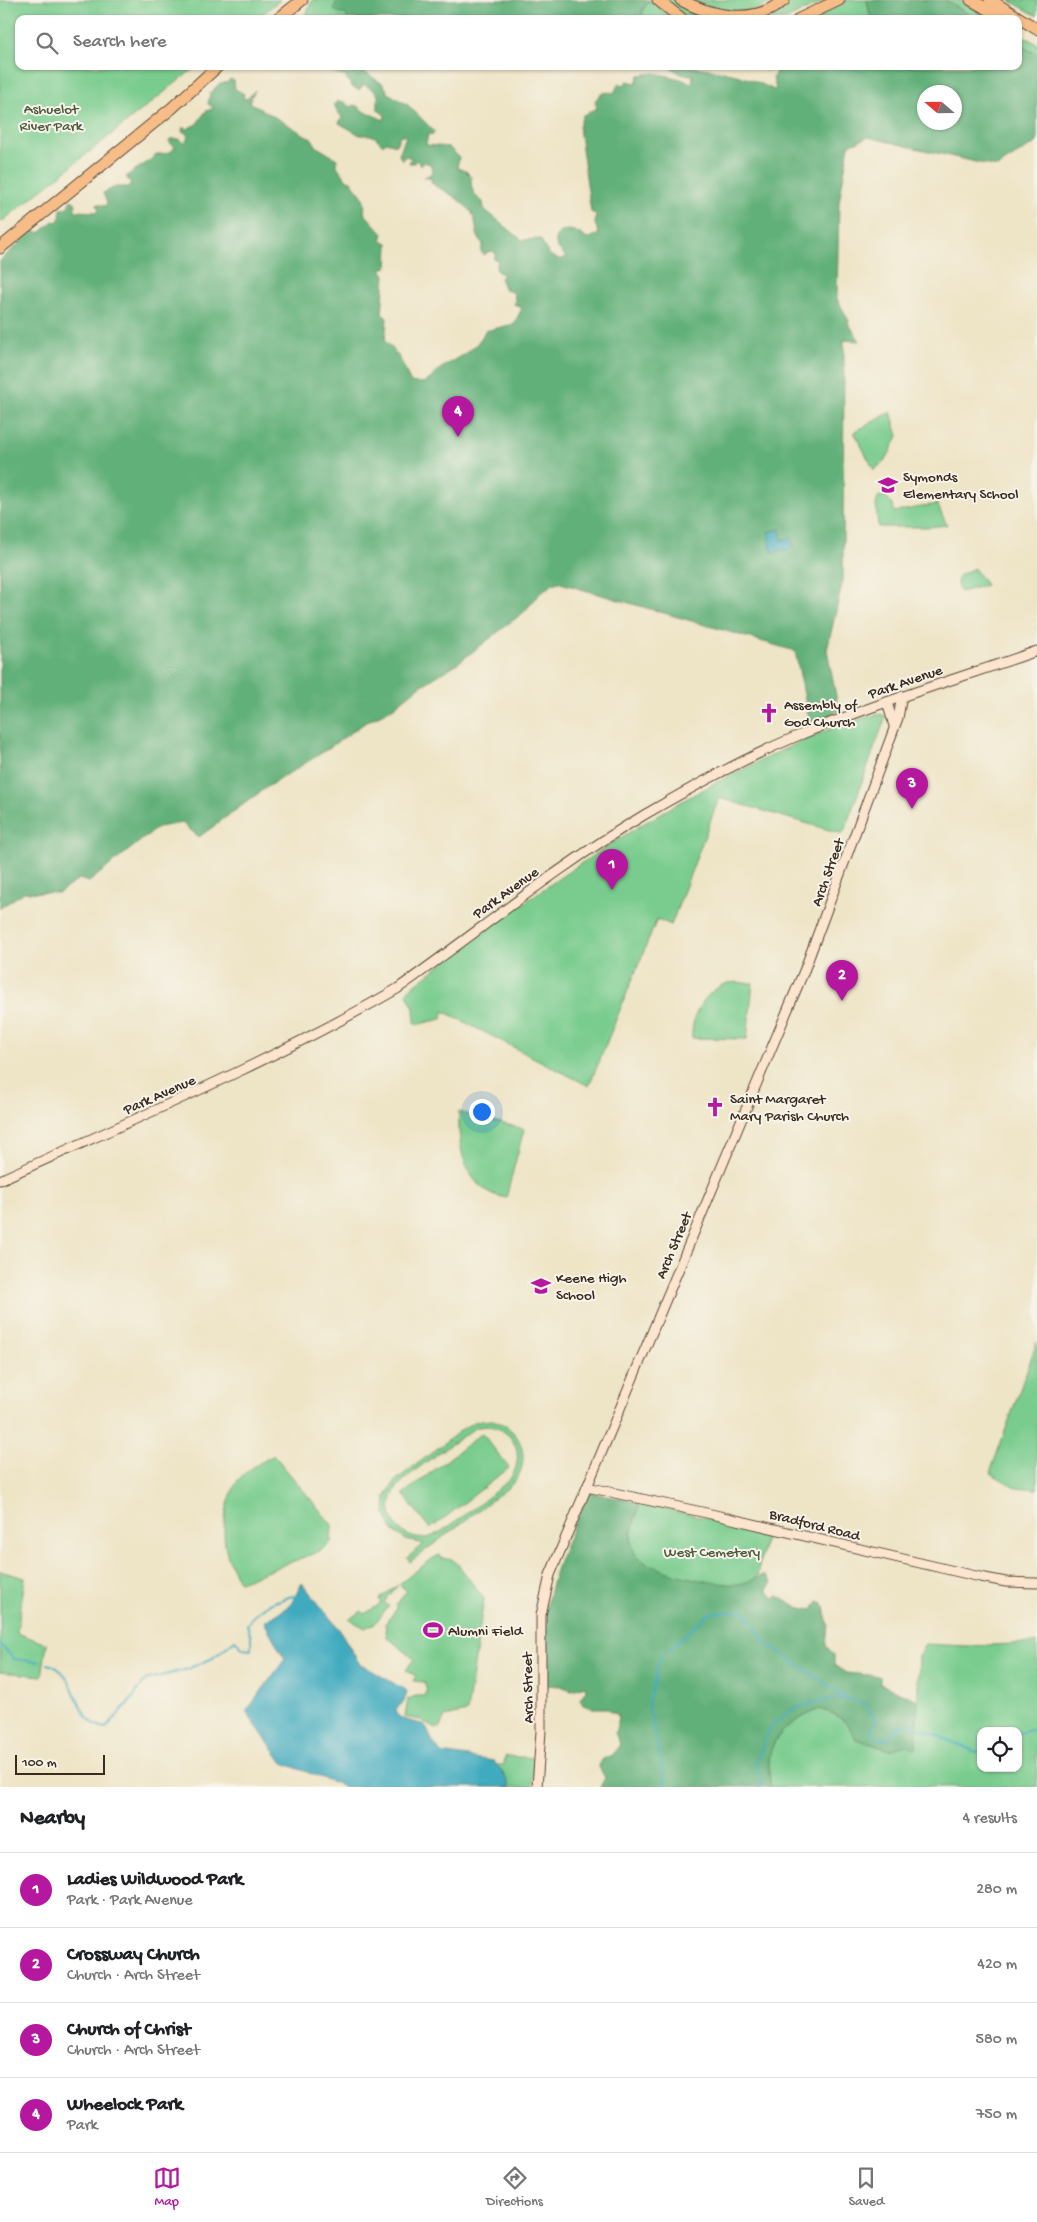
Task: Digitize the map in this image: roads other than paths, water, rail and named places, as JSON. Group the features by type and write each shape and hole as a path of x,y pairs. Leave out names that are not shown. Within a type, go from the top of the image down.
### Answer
{"highway":[{"path":"275,15 292,0"},
{"path":"283,15 302,0"},
{"path":"658,0 677,15"},
{"path":"681,0 711,13 732,15"},
{"path":"749,15 766,12 784,0"},
{"path":"807,15 839,0"},
{"path":"971,0 999,15"},
{"path":"990,0 1014,15"},
{"path":"1022,20 1037,29"},
{"path":"1022,27 1037,35"},
{"path":"0,248 172,108 214,70"}],"street":[{"name":"Park Avenue","path":"0,1180 190,1096 274,1056 377,1001 397,989 564,866 645,814 756,756 794,738 902,696 1037,651"},
{"name":"Arch Street","path":"537,1787 541,1731 540,1637 542,1603 550,1575 808,962 894,726 902,696"},
{"path":"887,702 894,726"},
{"name":"Bradford Road","path":"587,1487 711,1514 980,1578 1006,1582 1037,1583"}],"water":[{"path":"780,529 782,540 791,538 794,548 772,552 768,532"},
{"path":"302,1583 339,1629 359,1663 407,1691 404,1702 396,1711 400,1718 425,1725 441,1753 494,1761 510,1784 510,1787 346,1787 283,1763 246,1712 285,1659 264,1622 290,1606"}],"waterway":[{"path":"48,1664 58,1669 66,1677 87,1717 95,1724 106,1728 132,1699 145,1680 185,1670 213,1658 235,1640 243,1649 251,1650 251,1637 247,1625 251,1619 261,1609 286,1598 295,1597"},
{"path":"665,1787 665,1778 648,1705 661,1656 710,1613 745,1611 765,1642 846,1698"},
{"path":"0,1644 14,1659 39,1662"},
{"path":"762,1787 756,1763 770,1728 792,1709 822,1700 846,1698 865,1704 875,1718 870,1732 879,1739 886,1740 897,1728 910,1724 977,1752"},
{"path":"1022,1732 1037,1729"}],"place":[{"name":"Wheelock Park","path":"458,437"},
{"name":"Symonds Elementary School","path":"888,485"},
{"name":"Assembly of God Church","path":"769,713"},
{"name":"Church of Christ","path":"912,809"},
{"name":"Ladies Wildwood Park","path":"612,890"},
{"name":"Crossway Church","path":"842,1001"},
{"name":"Saint Margaret Mary Parish Church","path":"715,1107"},
{"name":"Keene High School","path":"541,1286"},
{"name":"Alumni Field","path":"433,1630"}],"park label":[{"name":"Ashuelot River Park","path":"51,116"},
{"name":"West Cemetery","path":"712,1551"}]}
